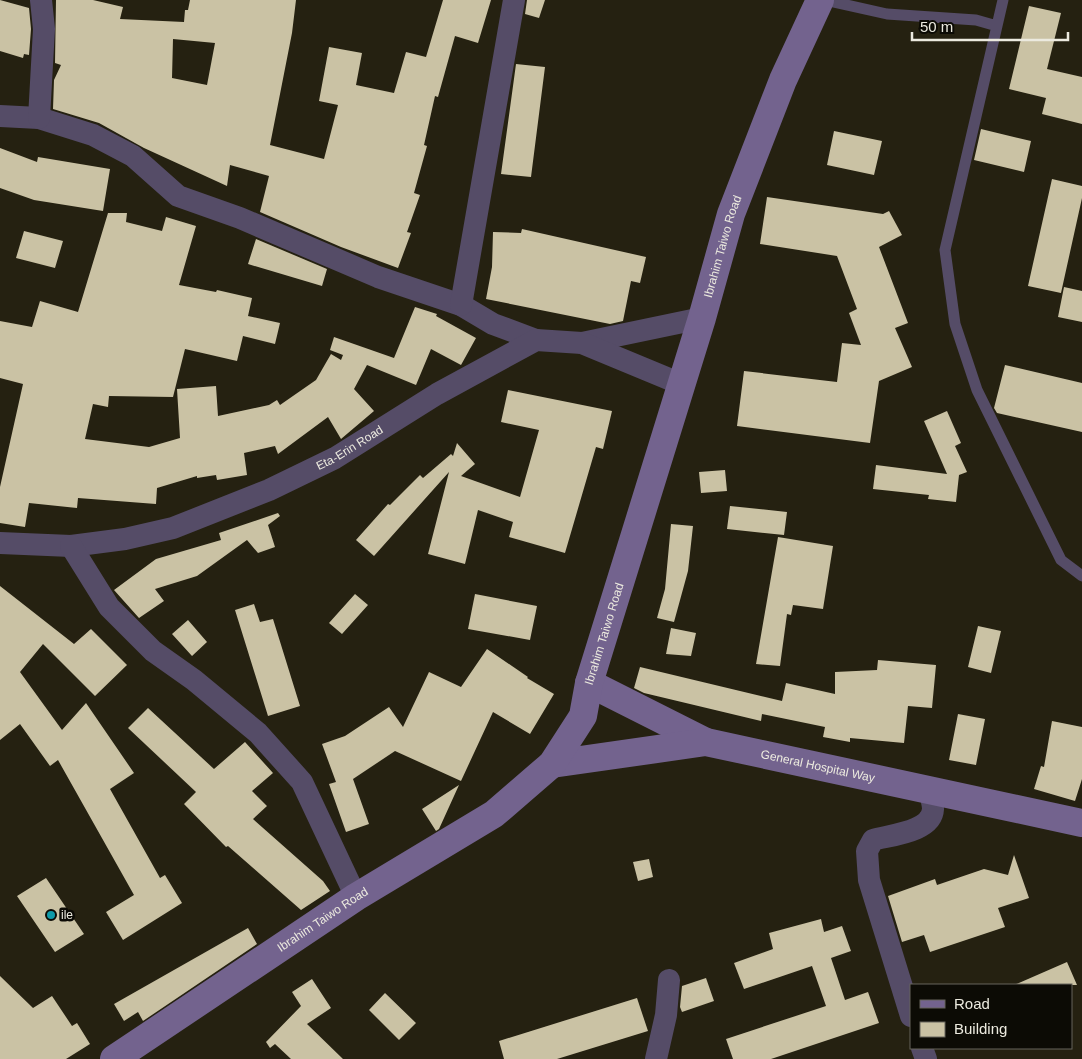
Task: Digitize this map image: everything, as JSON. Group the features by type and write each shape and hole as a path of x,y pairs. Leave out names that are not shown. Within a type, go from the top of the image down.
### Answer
{"main road":[{"name":"Ibrahim Taiwo Road","path":"114,1059 356,897 494,814 552,764 583,716 589,683 702,318 732,214 783,80 820,0"},
{"path":"589,683 706,742"},
{"name":"General Hospital Way","path":"552,764 706,742 1082,823"}],"street":[{"path":"40,118 44,28 41,0"},
{"path":"461,305 514,0"},
{"path":"0,116 40,118 93,135 133,156 178,196 240,218 378,277 461,305 493,324 536,340 582,343 702,318"},
{"name":"Eta-Erin Road","path":"0,543 71,546 124,539 173,528 269,490 336,458 437,394 536,340"},
{"path":"582,343 681,384"},
{"path":"71,546 108,608 153,651 194,680 258,733 302,782 356,897"},
{"path":"910,1013 869,880 867,851 873,840 920,827 929,821 933,809 929,789"},
{"path":"656,1059 666,1015 669,980"}],"lane":[{"path":"824,0 887,14 976,20 997,26"},
{"path":"1003,0 945,250 955,324 976,390 1061,560 1082,576"}],"building":[{"path":"0,0 29,8 31,29 29,55 24,54 23,58 0,51"},
{"path":"56,0 93,0 123,7 120,19 184,22 185,10 188,10 190,0 296,0 292,33 270,145 324,159 338,105 319,101 329,47 362,53 356,85 394,93 406,52 426,57 443,0 491,0 478,43 455,36 438,97 435,96 424,145 427,146 414,193 420,195 407,232 411,233 398,268 341,247 260,212 269,176 230,165 227,186 144,148 99,123 53,109 54,80 61,65 55,63","holes":["173,39 215,43 207,85 172,78"]},
{"path":"527,0 545,0 539,18 525,14"},
{"path":"1029,6 1061,13 1047,69 1082,77 1082,124 1042,114 1046,98 1009,89"},
{"path":"516,64 545,67 531,177 501,174"},
{"path":"981,129 1031,141 1024,172 974,160"},
{"path":"834,131 882,141 874,175 827,165"},
{"path":"0,148 37,162 38,157 110,169 103,211 34,200 0,188"},
{"path":"1052,179 1082,186 1082,198 1061,293 1028,286"},
{"path":"767,197 883,214 889,211 902,235 879,247 908,323 895,328 912,367 879,381 870,443 737,426 744,371 837,382 842,343 861,345 849,313 857,309 837,256 760,244"},
{"path":"108,213 127,213 126,222 162,231 166,217 196,226 179,285 216,292 217,290 252,298 248,316 280,323 275,344 243,336 237,361 185,349 173,397 109,396 108,407 93,404 85,439 149,447 180,438 177,389 216,386 218,416 269,405 277,400 280,405 316,380 331,354 341,360 343,355 330,350 334,337 394,358 415,307 437,314 436,316 476,338 461,365 431,349 416,385 367,365 354,389 374,411 341,439 328,417 278,454 275,446 244,453 247,475 217,480 216,475 197,478 197,476 157,488 156,504 78,498 77,508 29,503 25,527 0,523 0,487 23,384 0,378 0,321 32,327 40,301 78,312"},
{"path":"522,229 646,257 640,283 631,281 623,321 610,324 486,299 492,267 493,232 521,233"},
{"path":"24,231 63,241 55,268 16,258"},
{"path":"256,239 327,269 322,286 248,264"},
{"path":"1064,287 1082,291 1082,322 1058,317"},
{"path":"1005,365 1082,383 1082,432 997,413 994,408"},
{"path":"508,390 612,411 603,449 596,447 565,553 509,537 513,522 478,510 465,564 428,554 449,472 374,556 356,540 388,504 390,505 420,475 423,478 451,454 453,456 457,443 475,464 461,476 520,497 539,430 501,422"},
{"path":"947,411 961,443 955,446 967,472 959,475 956,502 928,499 929,495 873,489 876,465 947,474 924,421"},
{"path":"725,470 727,491 701,493 699,472"},
{"path":"730,506 787,512 784,535 727,529"},
{"path":"278,513 280,516 268,525 275,547 258,553 247,540 197,576 155,589 164,601 139,618 114,590 156,559 221,540 219,533"},
{"path":"671,524 693,526 688,571 674,622 657,618 665,589"},
{"path":"778,537 833,546 823,609 793,605 791,615 787,614 780,666 756,664"},
{"path":"0,586 74,644 91,629 127,665 95,696 43,644 20,672 62,730 86,703 134,773 110,789 160,878 165,875 182,903 123,940 106,912 134,895 58,760 50,766 20,724 0,740"},
{"path":"355,594 368,605 342,634 329,623"},
{"path":"475,594 537,606 530,640 468,629"},
{"path":"254,604 260,622 273,619 300,706 268,716 235,610"},
{"path":"188,620 207,642 192,656 172,634"},
{"path":"978,626 1001,631 991,673 968,667"},
{"path":"671,628 696,633 691,656 666,654"},
{"path":"487,649 527,678 554,694 530,734 493,712 461,781 395,751 353,779 369,824 346,832 329,784 336,782 322,744 345,736 389,707 403,727 429,672 461,687"},
{"path":"878,660 936,665 932,708 908,706 904,743 850,738 850,742 823,737 825,727 762,714 761,721 644,693 634,688 640,667 782,701 786,683 835,694 835,672 877,670"},
{"path":"148,708 214,769 245,742 273,773 252,791 267,806 253,819 323,881 330,891 301,910 228,846 226,847 184,804 196,792 128,728"},
{"path":"958,714 985,719 976,765 949,760"},
{"path":"1052,721 1082,727 1082,779 1075,801 1034,789 1041,766 1044,767"},
{"path":"459,785 439,829 436,831 422,809"},
{"path":"1014,855 1029,898 998,908 1005,927 930,952 924,935 902,942 888,896 935,879 937,885 984,869 1008,875"},
{"path":"649,859 653,877 638,881 633,862"},
{"name":"ile","path":"46,878 84,934 55,952 17,896"},
{"path":"821,919 824,932 842,926 851,951 831,958 845,1000 868,992 879,1023 771,1059 733,1059 726,1039 826,1006 812,966 744,989 734,963 773,949 769,933"},
{"path":"248,928 257,944 143,1021 138,1012 124,1021 114,1004"},
{"path":"1067,962 1077,985 1072,984 1016,984"},
{"path":"0,976 33,1008 52,996 72,1026 77,1023 90,1044 66,1059 0,1059"},
{"path":"706,978 714,1001 682,1012 680,1007 682,986"},
{"path":"312,979 331,1008 307,1024 343,1059 291,1059 275,1044 270,1048 266,1042 301,1006 292,992"},
{"path":"385,993 416,1023 399,1040 369,1010"},
{"path":"637,998 648,1031 557,1059 504,1059 499,1041"}],"place":[{"name":"ile","path":"51,915"}]}
